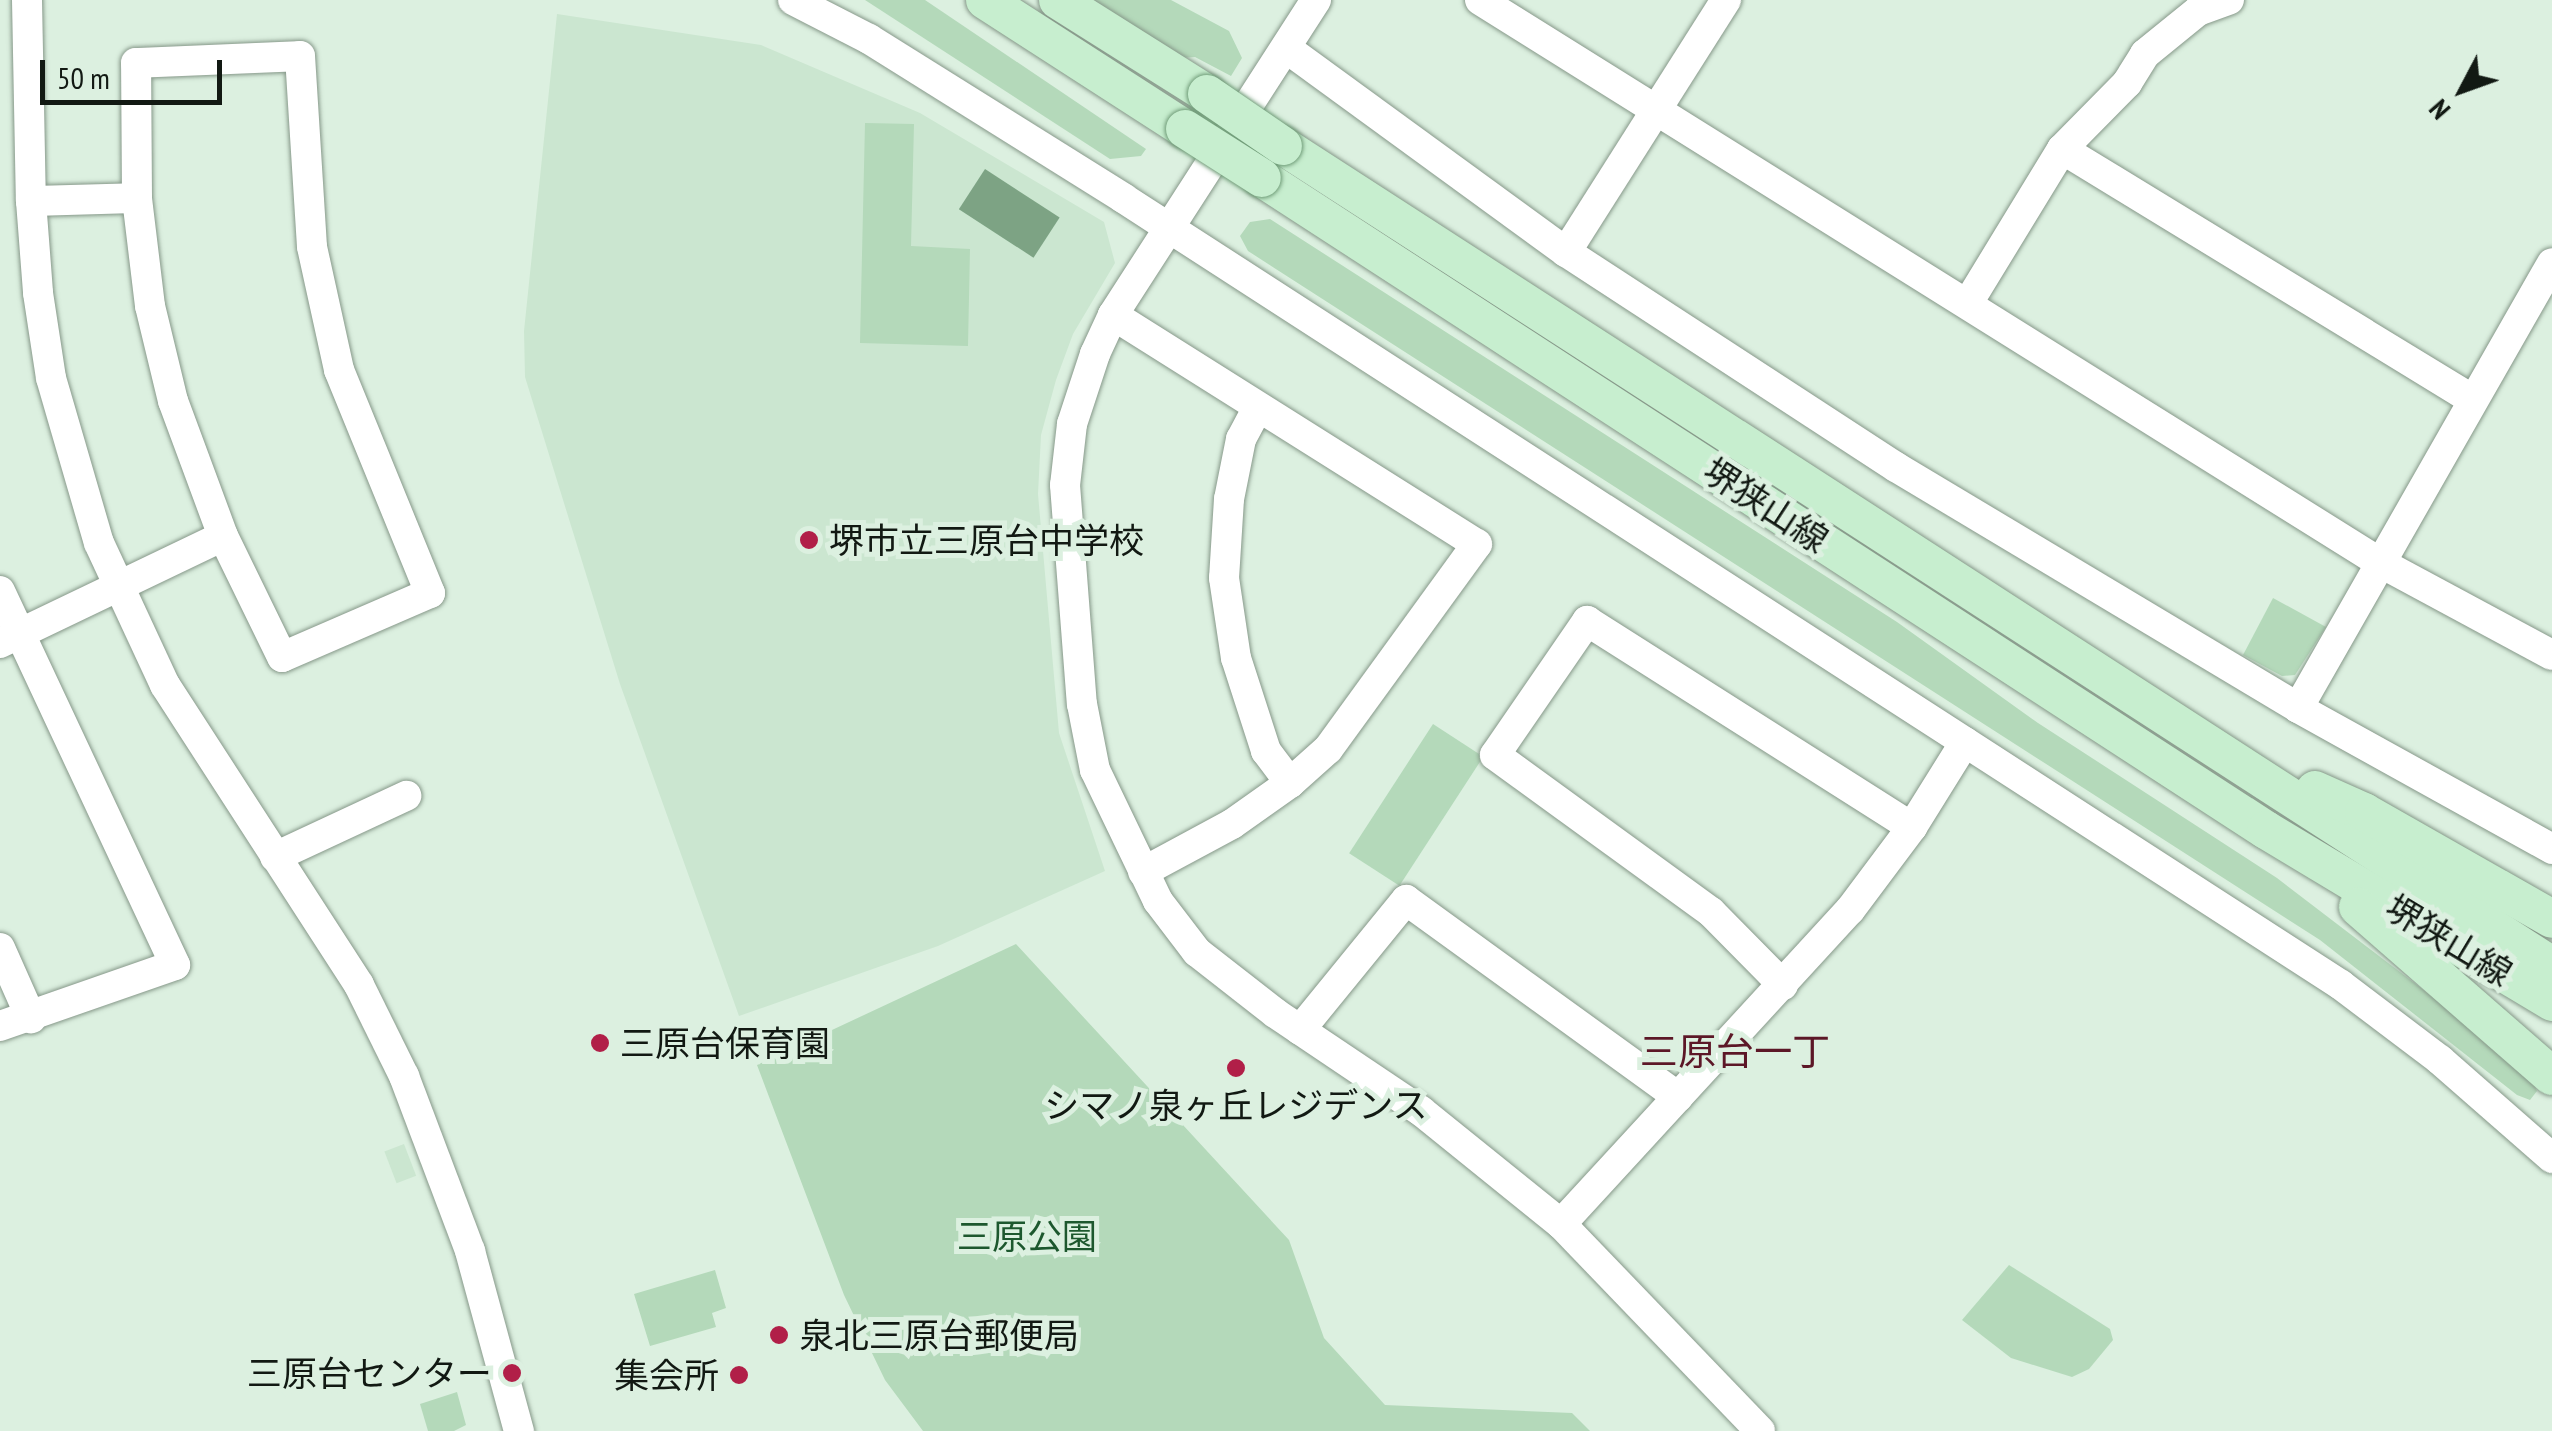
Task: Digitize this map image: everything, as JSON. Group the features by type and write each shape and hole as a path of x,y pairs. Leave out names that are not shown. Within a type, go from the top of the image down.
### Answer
{"main road":[{"name":"堺狭山線","path":"985,0 2266,830 2552,1002"},
{"name":"堺狭山線","path":"1058,0 2552,966"},
{"path":"2208,742 2364,812 2552,919"},
{"path":"2266,830 2552,1076"}],"street":[{"path":"27,0 32,201 52,378 88,508 165,685 359,985 424,1121 470,1251 518,1431"},
{"path":"794,0 869,40 1168,228 2341,986 2440,1060 2552,1158"},
{"path":"1316,0 1113,315 1072,424 1065,485 1082,704 1094,770 1143,872 1197,952 1300,1030 1421,1111 1560,1224 1760,1431"},
{"path":"1480,0 2379,562 2548,645"},
{"path":"1566,252 1726,0"},
{"path":"1968,304 2062,149 2128,83 2145,54 2198,10 2229,0"},
{"path":"1286,48 1566,252 1896,468 2298,708 2552,848"},
{"path":"300,56 312,247 339,370 430,593 282,657 223,536 173,401 150,306 137,198 136,63 300,56"},
{"path":"2062,149 2472,399"},
{"path":"32,201 137,198"},
{"path":"2298,708 2552,263"},
{"path":"1113,315 1477,544 1370,696 1328,748 1290,783 1232,824 1143,872"},
{"path":"1257,409 1240,440 1229,499 1224,578 1236,658 1266,751 1290,783"},
{"path":"9,638 223,536"},
{"path":"0,591 9,638 174,965 0,1026"},
{"path":"1784,985 1712,912 1495,754 1587,621 1912,827"},
{"path":"1560,1224 1850,910 1912,827 1965,742"},
{"path":"274,857 406,796"},
{"path":"1300,1030 1406,900 1678,1097"},
{"path":"0,948 31,1018"}],"shaded area":[{"name":"堺市立三原台中学校","path":"557,14 761,45 920,113 1104,222 1115,263 1073,334 1056,380 1041,435 1038,494 1059,733 1105,871 938,946 739,1016 620,684 525,377 524,331"},
{"path":"985,169 1060,217 1033,258 959,209"},
{"path":"404,1144 416,1176 397,1183 384,1152"}],"green space":[{"path":"865,0 925,0 1146,149 1141,156 1110,159"},
{"path":"1089,0 1171,0 1229,31 1242,58 1231,76 1195,57 1180,58"},
{"path":"865,123 914,124 911,246 970,249 968,346 860,343"},
{"path":"1270,219 1897,622 2038,723 2277,878 2434,998 2533,1082 2537,1091 2530,1100 2517,1095 2320,940 1248,251 1240,236 1250,222"},
{"path":"2273,598 2326,627 2295,675 2282,676 2243,655"},
{"path":"1433,724 1483,757 1399,886 1349,853"},
{"name":"三原公園","path":"1016,944 1289,1240 1324,1338 1385,1405 1572,1413 1590,1431 923,1431 885,1380 844,1295 757,1065"},
{"path":"2009,1265 2110,1329 2113,1340 2089,1369 2072,1377 2011,1358 1962,1320"},
{"path":"715,1270 726,1308 712,1313 716,1327 650,1346 634,1294"},
{"path":"457,1392 466,1425 454,1431 428,1431 420,1404"}],"place":[{"name":"堺市立三原台中学校","path":"809,540"},
{"name":"三原台保育園","path":"600,1043"},
{"name":"シマノ泉ヶ丘レジデンス","path":"1236,1068"},
{"name":"泉北三原台郵便局","path":"779,1335"},
{"name":"三原台センター","path":"512,1373"},
{"name":"集会所","path":"739,1375"}],"district":[{"name":"三原台一丁","path":"1735,1051"}]}
